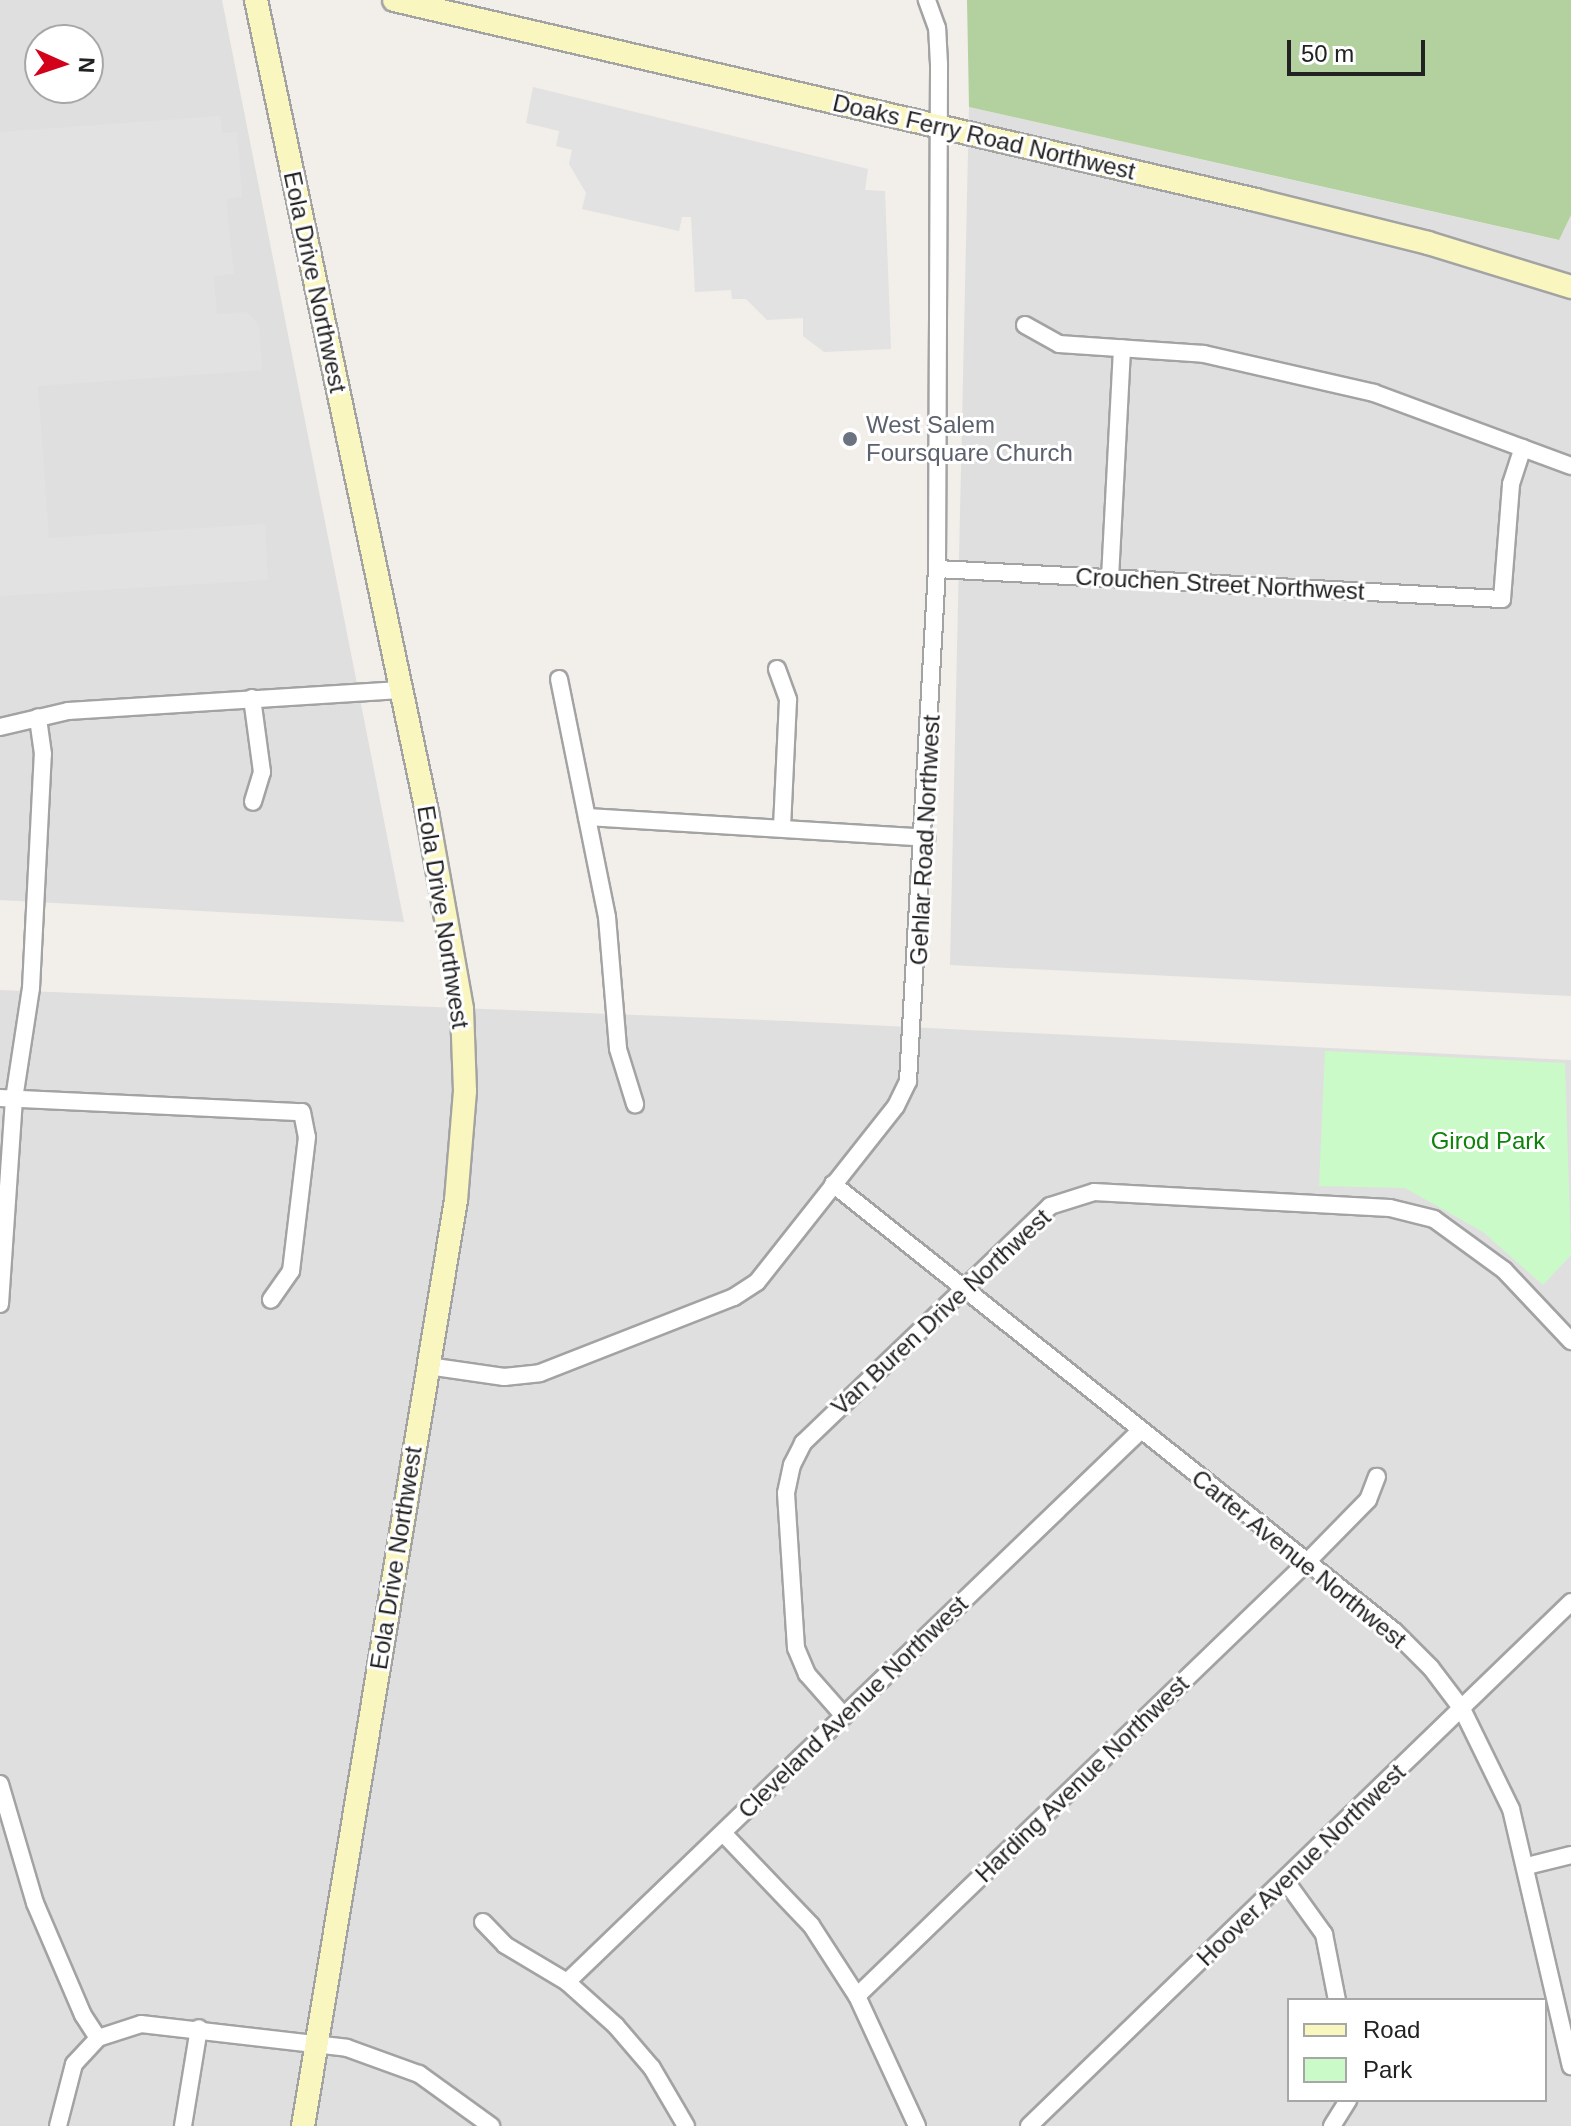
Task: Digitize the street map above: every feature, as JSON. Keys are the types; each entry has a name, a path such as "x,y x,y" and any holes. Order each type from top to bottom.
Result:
{"main road":[{"name":"Eola Drive Northwest","path":"256,0 452,948 464,1056 460,1169 303,2126"},
{"name":"Doaks Ferry Road Northwest","path":"394,0 1386,233 1571,287"}],"street":[{"name":"Gehlar Road Northwest","path":"428,1366 504,1377 540,1373 734,1297 757,1282 896,1106 908,1081 926,838 937,569 937,28 927,0"},
{"path":"1025,325 1059,344 1204,354 1347,386 1571,466"},
{"path":"1110,578 1122,348"},
{"name":"Crouchen Street Northwest","path":"937,569 1502,599 1511,484 1523,448"},
{"path":"777,669 788,700 782,828"},
{"path":"559,679 607,917 618,1049 635,1104"},
{"path":"0,727 38,717 252,698 400,690"},
{"path":"252,698 262,772 253,802"},
{"path":"0,1304 7,1098 31,988 43,754 38,717"},
{"path":"587,817 926,838"},
{"path":"7,1098 302,1112 307,1137 291,1271 271,1300"},
{"name":"Carter Avenue Northwest","path":"833,1184 1139,1432 1394,1631 1462,1709 1492,1764 1527,1866 1571,2066"},
{"name":"Van Buren Drive Northwest","path":"844,1716 807,1674 796,1648 786,1493 792,1465 803,1443 1050,1206 1094,1192 1390,1208 1434,1219 1469,1240 1571,1341"},
{"name":"Cleveland Avenue Northwest","path":"567,1982 1139,1432"},
{"name":"Harding Avenue Northwest","path":"857,1996 1307,1562 1368,1500 1377,1477"},
{"name":"Hoover Avenue Northwest","path":"1029,2126 1571,1602"},
{"path":"0,1784 35,1903 83,2015 98,2038"},
{"path":"723,1833 811,1925 857,1996 917,2126"},
{"path":"1527,1866 1571,1855"},
{"path":"1285,1880 1324,1934 1337,1998"},
{"path":"483,1922 505,1945 567,1982 616,2026 652,2068 686,2126"},
{"path":"58,2126 74,2064 98,2038 141,2024 199,2028 355,2050 419,2074 491,2126"},
{"path":"183,2126 199,2028"},
{"path":"1332,2126 1347,2102"},
{"path":"465,2126 477,2113"}],"shaded area":[{"path":"0,0 222,0 404,922 0,900"},
{"path":"533,87 868,169 865,190 885,191 891,349 824,352 803,336 803,318 767,320 746,299 732,299 731,290 695,292 691,217 682,217 679,231 582,209 586,193 569,164 572,150 556,146 559,131 526,123"},
{"path":"969,107 1558,240 1571,215 1571,996 950,965"},
{"path":"220,116 222,133 237,132 242,197 226,199 234,274 214,276 217,314 247,312 259,325 262,370 38,386 49,538 265,524 268,580 0,596 0,132"},
{"path":"0,990 789,1021 1571,1060 1571,2126 0,2126"}],"green space":[{"path":"967,0 1571,0 1571,215 1559,240 969,107"},
{"name":"Girod Park","path":"1325,1051 1565,1063 1571,1255 1543,1285 1483,1232 1405,1188 1319,1186"}],"place":[{"name":"West Salem Foursquare Church","path":"850,439"}]}
